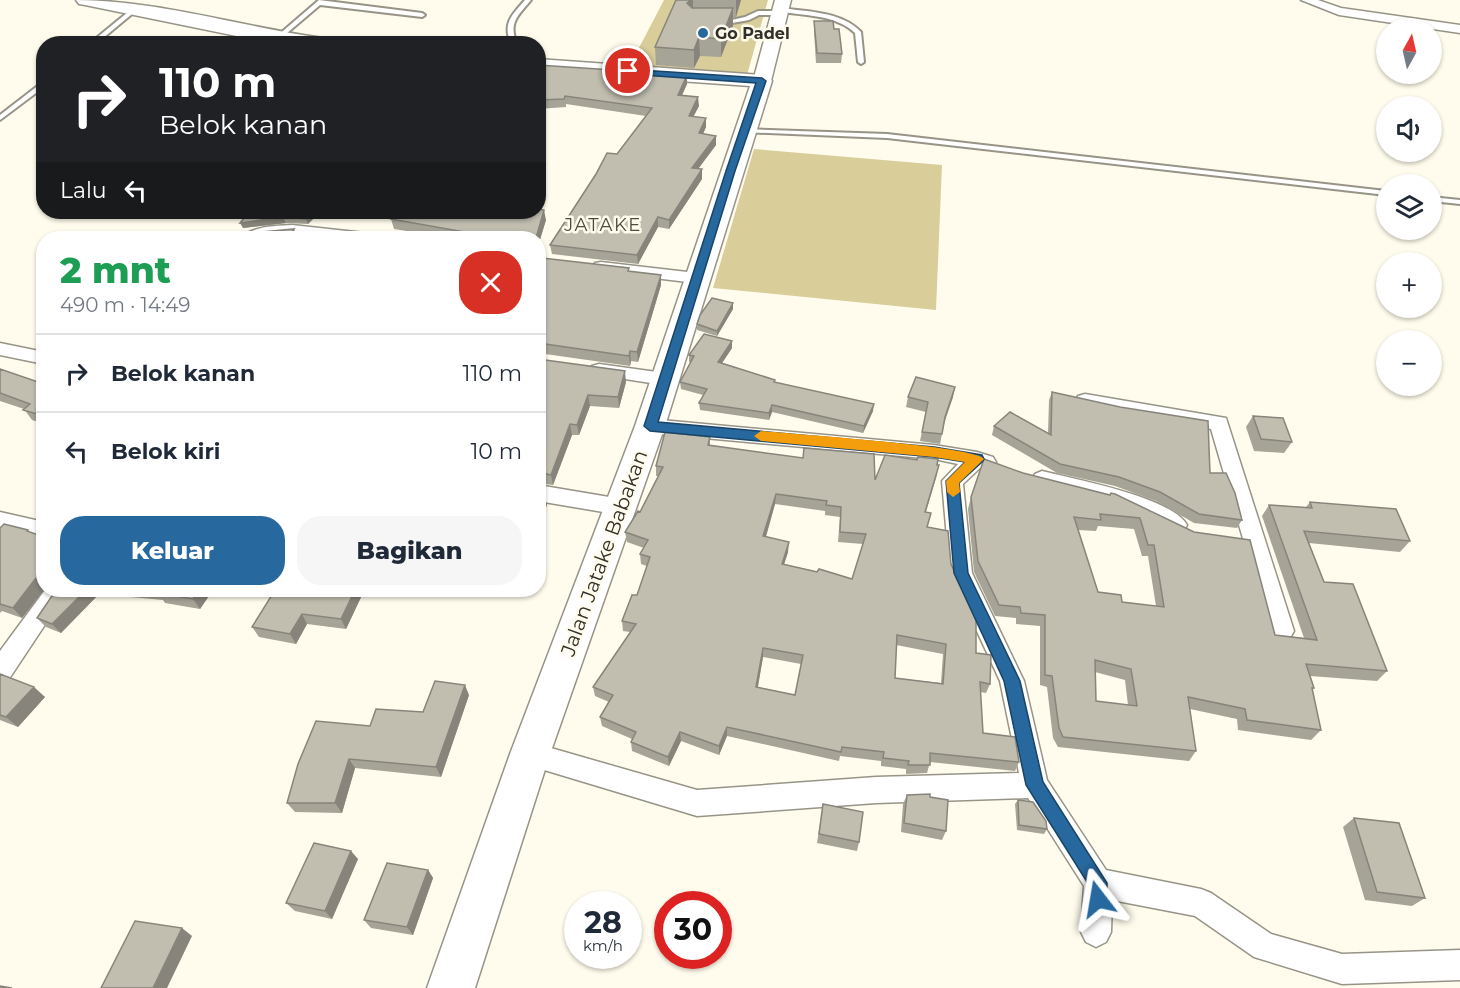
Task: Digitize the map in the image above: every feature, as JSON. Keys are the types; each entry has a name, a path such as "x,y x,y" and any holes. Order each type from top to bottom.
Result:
{"main road":[{"path":"85,0 268,36"},
{"path":"546,65 762,81 782,8"},
{"name":"Jalan Jatake Babakan","path":"451,988 530,754 650,426 696,278 762,81"}],"street":[{"path":"1307,0 1339,11 1460,29"},
{"path":"274,231 299,229 311,231"},
{"path":"584,265 696,278"},
{"path":"0,349 36,356"},
{"path":"582,367 664,379"},
{"path":"1075,399 1219,423 1282,631"},
{"path":"650,426 934,452 977,459 1014,472 1124,499 1189,533"},
{"path":"977,459 952,481 961,573 1012,681 1035,785 1098,883 1096,932"},
{"path":"546,494 621,507"},
{"path":"0,520 36,529"},
{"path":"1233,538 1255,541"},
{"path":"0,671 52,597"},
{"path":"530,754 697,803 876,790 1035,785"},
{"path":"1098,883 1201,903 1264,947 1342,969 1460,965"}],"lane":[{"path":"510,36 508,32 510,24 528,0"},
{"path":"280,36 320,2 422,15"},
{"path":"714,22 736,22 758,13 782,8 849,23 858,32 861,62"},
{"path":"102,36 135,9"},
{"path":"0,118 36,89"},
{"path":"744,131 887,136 1376,192"},
{"path":"1442,200 1460,202"}],"shaded area":[{"name":"Go Padel","path":"664,0 768,0 747,75 629,67"},
{"path":"754,149 942,165 936,310 713,288"}],"building":[{"path":"676,0 691,0 687,3 692,8 733,8 721,39 699,37 694,50 655,47"},
{"path":"814,21 833,21 834,29 839,29 842,54 817,53"},
{"path":"546,66 687,75 678,95 698,97 689,116 706,118 699,133 716,136 692,168 702,169 669,220 658,217 637,255 550,245 607,153 617,154 652,108 565,96 564,99 546,100"},
{"path":"243,219 269,219 240,223"},
{"path":"391,219 541,219 538,231 459,231"},
{"path":"546,258 629,268 628,271 661,275 637,352 630,351 629,356 546,344"},
{"path":"712,298 733,303 717,331 697,324 700,315"},
{"path":"704,334 732,341 718,362 775,380 774,382 874,404 864,426 772,405 769,413 699,403 707,389 680,382 694,356 689,355"},
{"path":"546,360 625,371 618,397 588,395 577,425 570,424 551,475 546,474"},
{"path":"0,369 36,381 36,414 23,410 30,404 0,393"},
{"path":"916,377 955,387 942,434 922,432 928,402 908,397"},
{"path":"1052,392 1120,407 1208,421 1210,473 1226,473 1235,493 1242,520 1199,514 1160,492 1119,477 1060,464 994,426 1010,412 1051,435"},
{"path":"1253,416 1283,418 1292,442 1261,439"},
{"path":"665,432 710,437 708,445 803,458 804,448 874,454 875,480 885,455 917,460 918,457 938,459 937,465 939,465 925,512 931,513 927,527 948,531 951,564 976,618 976,653 991,655 990,684 980,682 983,733 1015,737 1019,762 930,753 930,765 908,765 909,761 883,758 884,752 842,747 841,752 727,727 719,746 680,732 668,757 631,742 636,732 600,717 613,695 593,687 636,624 622,621 632,595 637,595 650,557 640,554 648,540 625,532 638,511 640,512 663,467 656,466","holes":["776,494 827,501 826,505 841,507 840,532 866,534 852,579 819,569 817,572 782,564 789,542 763,536","897,635 946,644 943,684 895,678","763,648 803,655 795,695 756,687"]},
{"path":"984,459 1023,473 1110,495 1115,494 1194,532 1250,540 1275,635 1317,640 1269,505 1312,508 1310,502 1396,509 1410,541 1304,531 1324,582 1353,584 1387,671 1306,664 1314,688 1312,688 1321,730 1247,720 1245,709 1188,697 1196,751 1063,737 1059,728 1052,676 1045,675 1045,615 1021,613 1020,607 999,605 978,561 971,497","holes":["1100,514 1140,518 1148,545 1154,545 1164,607 1122,602 1121,595 1098,592 1074,517 1101,520","1095,660 1131,669 1137,706 1096,701"]},
{"path":"4,524 36,534 36,578 13,608 0,604 0,528"},
{"path":"51,597 79,597 52,624 37,618"},
{"path":"271,597 352,597 341,619 302,614 290,634 252,627"},
{"path":"0,674 34,687 6,717 0,715"},
{"path":"435,681 465,685 436,767 349,759 335,803 287,803 298,764 316,721 370,726 376,709 423,712"},
{"path":"930,794 930,797 948,800 946,831 904,823 907,795"},
{"path":"1018,800 1033,802 1046,821 1047,829 1019,825"},
{"path":"823,804 863,812 859,842 819,834"},
{"path":"1354,818 1399,823 1425,898 1377,892"},
{"path":"314,843 351,851 325,911 286,903"},
{"path":"387,863 428,870 407,927 364,920"},
{"path":"135,921 182,928 153,988 101,988"}],"slow traffic":[{"path":"761,436 934,452 977,459 952,481 953,492"}],"place":[{"name":"Go Padel","path":"703,33"}],"district":[{"name":"JATAKE","path":"603,225"}],"route":[{"path":"628,71 762,81 650,426 934,452 977,459 952,481 961,573 1012,681 1035,785 1098,883 1098,899"}]}
